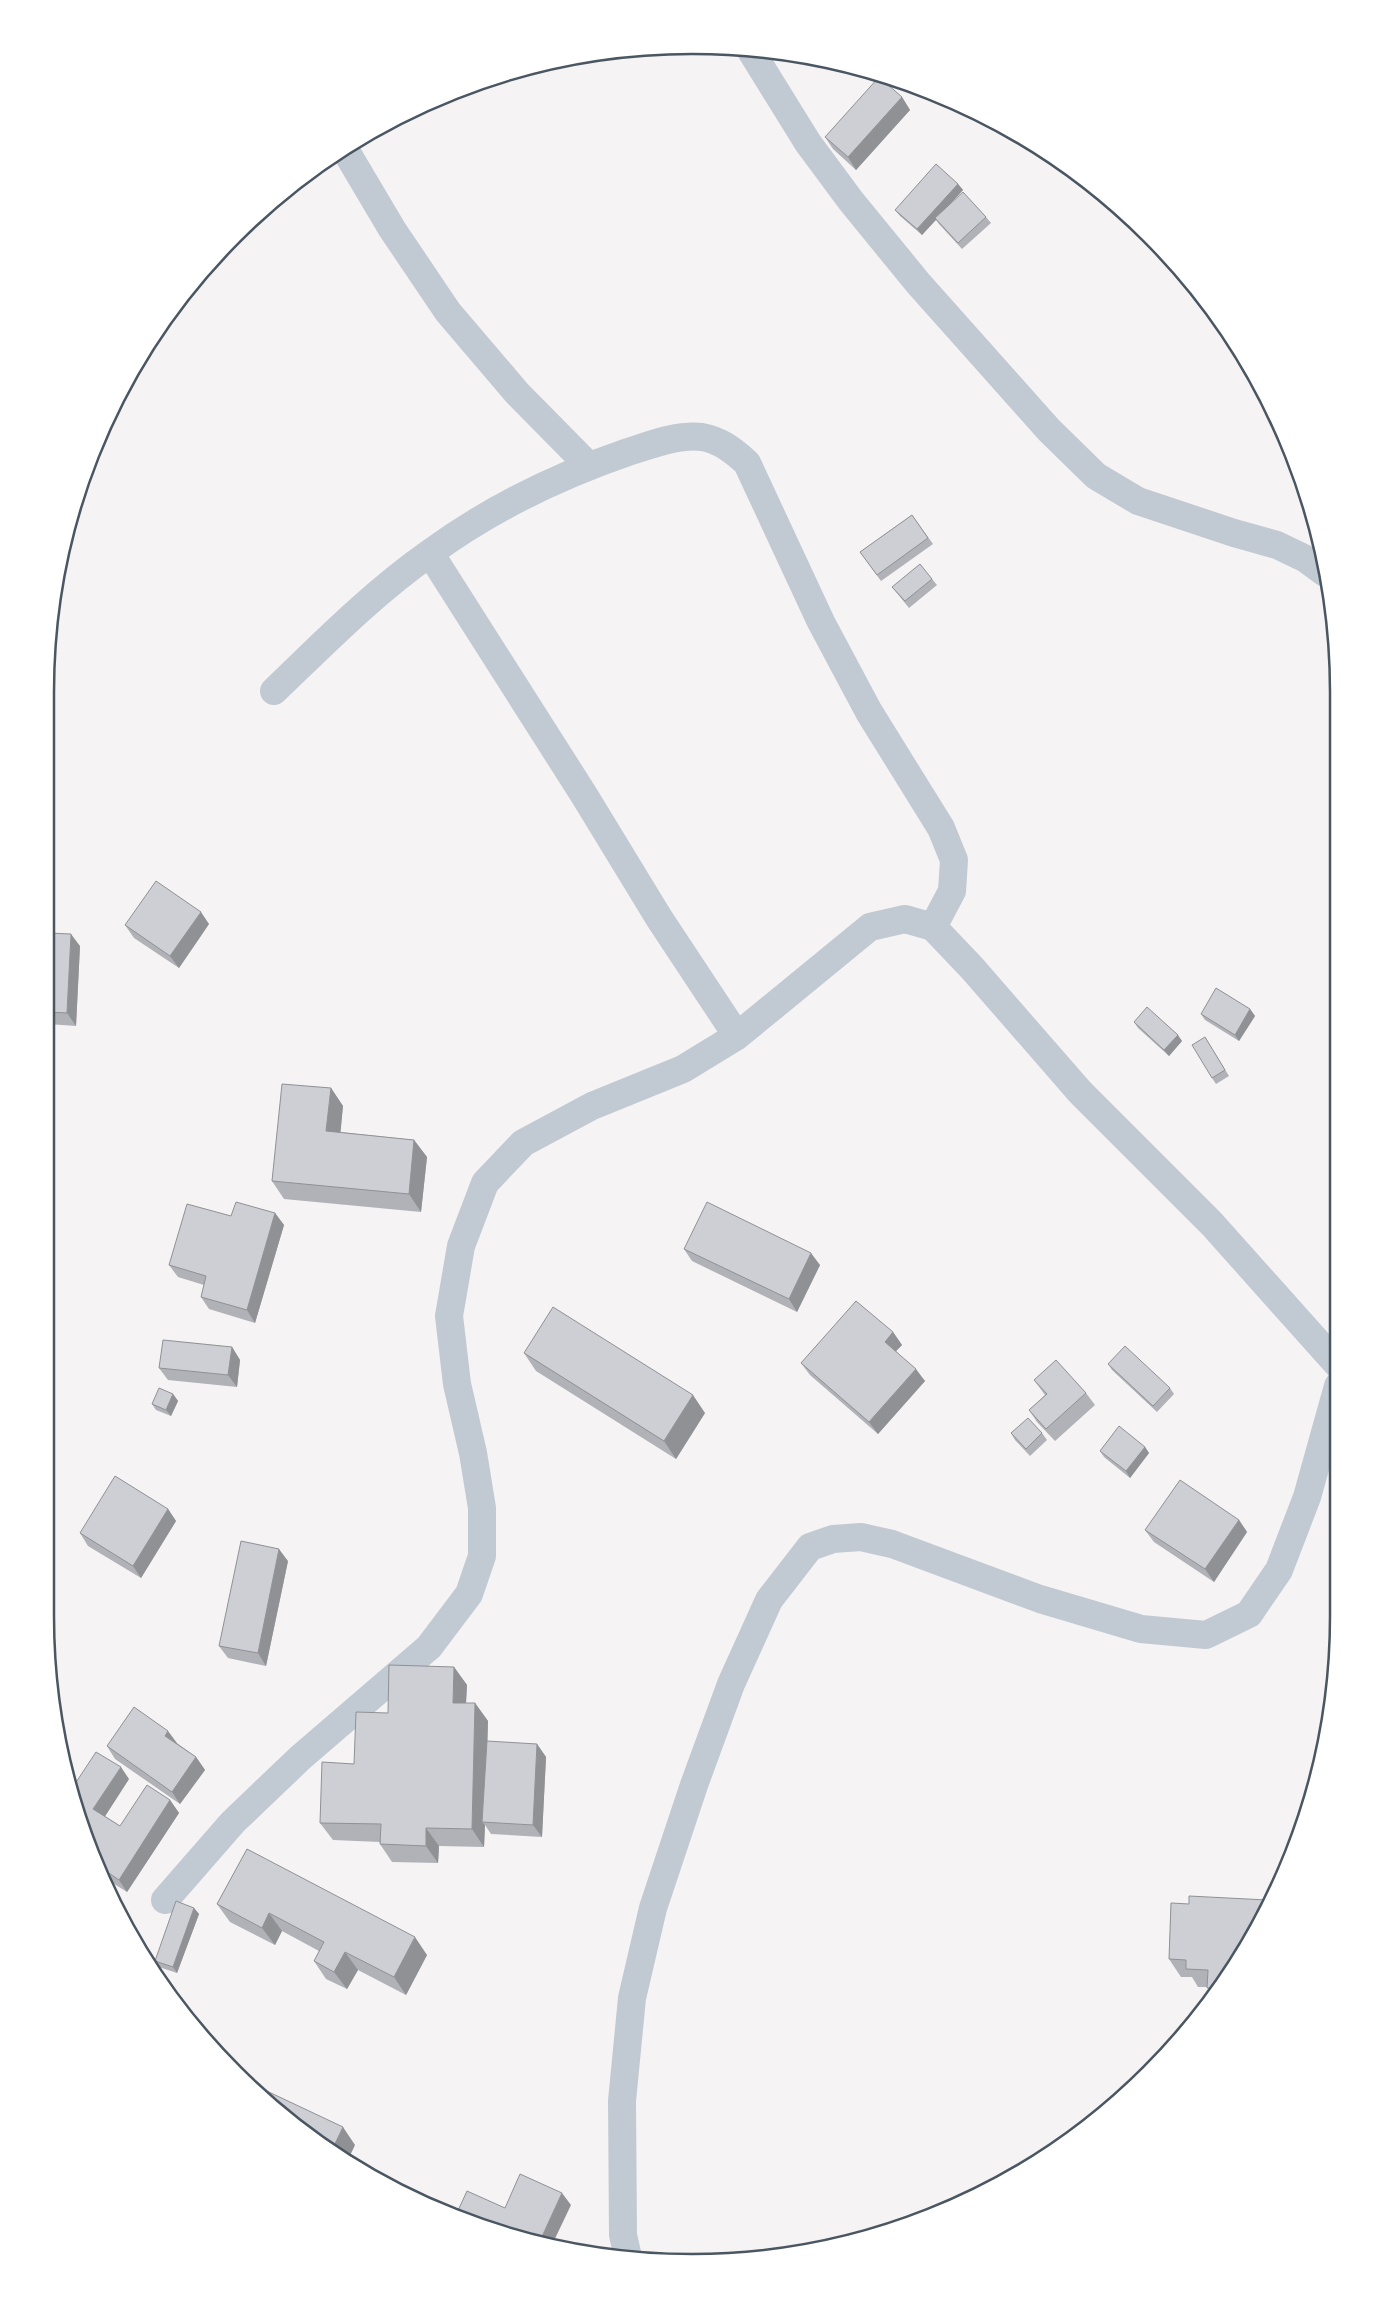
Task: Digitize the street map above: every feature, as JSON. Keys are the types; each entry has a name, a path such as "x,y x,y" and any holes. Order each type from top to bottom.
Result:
{"street":[{"path":"755,57 808,143 850,202 918,283 1049,430 1096,476 1138,501 1276,545 1306,559 1318,568"},
{"path":"348,154 392,230 448,312 517,393 589,466"},
{"path":"274,691 352,616 430,552 518,498 589,466 662,440 702,437 730,447 747,463 825,630 869,712 941,828 954,860 952,891 934,927"},
{"path":"430,552 584,795 659,918 737,1036"},
{"path":"165,1900 233,1822 300,1758 428,1647 469,1594 482,1556 482,1508 473,1453 457,1384 449,1316 461,1246 485,1183 523,1143 592,1106 684,1069 737,1036 870,927 905,918 934,927 1080,1092 1212,1224 1330,1356"},
{"path":"627,2251 623,2235 622,2101 632,1998 652,1908 731,1684 769,1600 810,1547 833,1539 861,1537 884,1542 1040,1599 1141,1629 1206,1635 1249,1614 1279,1570 1307,1497 1330,1415"}],"building":[{"path":"875,81 888,85 902,97 848,157 825,137"},
{"path":"936,164 958,184 917,229 895,210"},
{"path":"963,192 986,217 958,243 935,218"},
{"path":"912,515 928,538 877,575 860,552"},
{"path":"920,564 932,579 905,601 892,587"},
{"path":"156,881 201,912 170,956 125,925"},
{"path":"54,933 71,934 67,1013 54,1012"},
{"path":"1216,988 1250,1009 1235,1035 1201,1014"},
{"path":"1147,1007 1178,1035 1164,1050 1134,1022"},
{"path":"1205,1037 1225,1070 1212,1078 1192,1045"},
{"path":"282,1084 331,1088 326,1131 414,1140 409,1194 272,1181"},
{"path":"236,1202 275,1213 247,1310 201,1297 206,1276 169,1265 187,1204 231,1216"},
{"path":"707,1202 811,1253 789,1299 684,1249"},
{"path":"856,1301 893,1332 885,1342 916,1369 869,1422 801,1363"},
{"path":"553,1307 693,1395 664,1441 524,1353"},
{"path":"163,1340 232,1347 228,1375 159,1368"},
{"path":"1125,1346 1170,1388 1153,1406 1108,1364"},
{"path":"1056,1360 1086,1393 1046,1429 1029,1410 1047,1394 1034,1380"},
{"path":"159,1388 173,1394 166,1410 152,1404"},
{"path":"1028,1418 1042,1433 1026,1449 1011,1433"},
{"path":"1119,1426 1145,1447 1126,1471 1100,1451"},
{"path":"115,1476 168,1509 133,1566 80,1533"},
{"path":"1180,1480 1239,1520 1205,1569 1145,1530"},
{"path":"241,1541 279,1549 258,1653 219,1646"},
{"path":"389,1665 454,1667 453,1703 475,1703 472,1829 426,1828 426,1846 380,1844 381,1824 320,1823 322,1762 354,1764 356,1712 388,1713"},
{"path":"134,1707 168,1731 165,1736 196,1757 172,1792 107,1746"},
{"path":"487,1741 537,1744 533,1825 482,1822"},
{"path":"96,1752 121,1767 93,1809 120,1826 147,1785 170,1800 119,1880 108,1872 102,1860 76,1783"},
{"path":"247,1849 415,1937 394,1977 345,1952 334,1972 314,1961 324,1942 269,1913 262,1928 217,1904"},
{"path":"1189,1896 1263,1900 1245,1935 1210,1988 1207,1988 1208,1970 1186,1969 1186,1960 1169,1959 1171,1903 1189,1904"},
{"path":"176,1901 194,1908 173,1967 155,1961"},
{"path":"265,2090 343,2127 334,2145"},
{"path":"520,2174 562,2193 542,2236 458,2210 467,2191 505,2208"}]}
